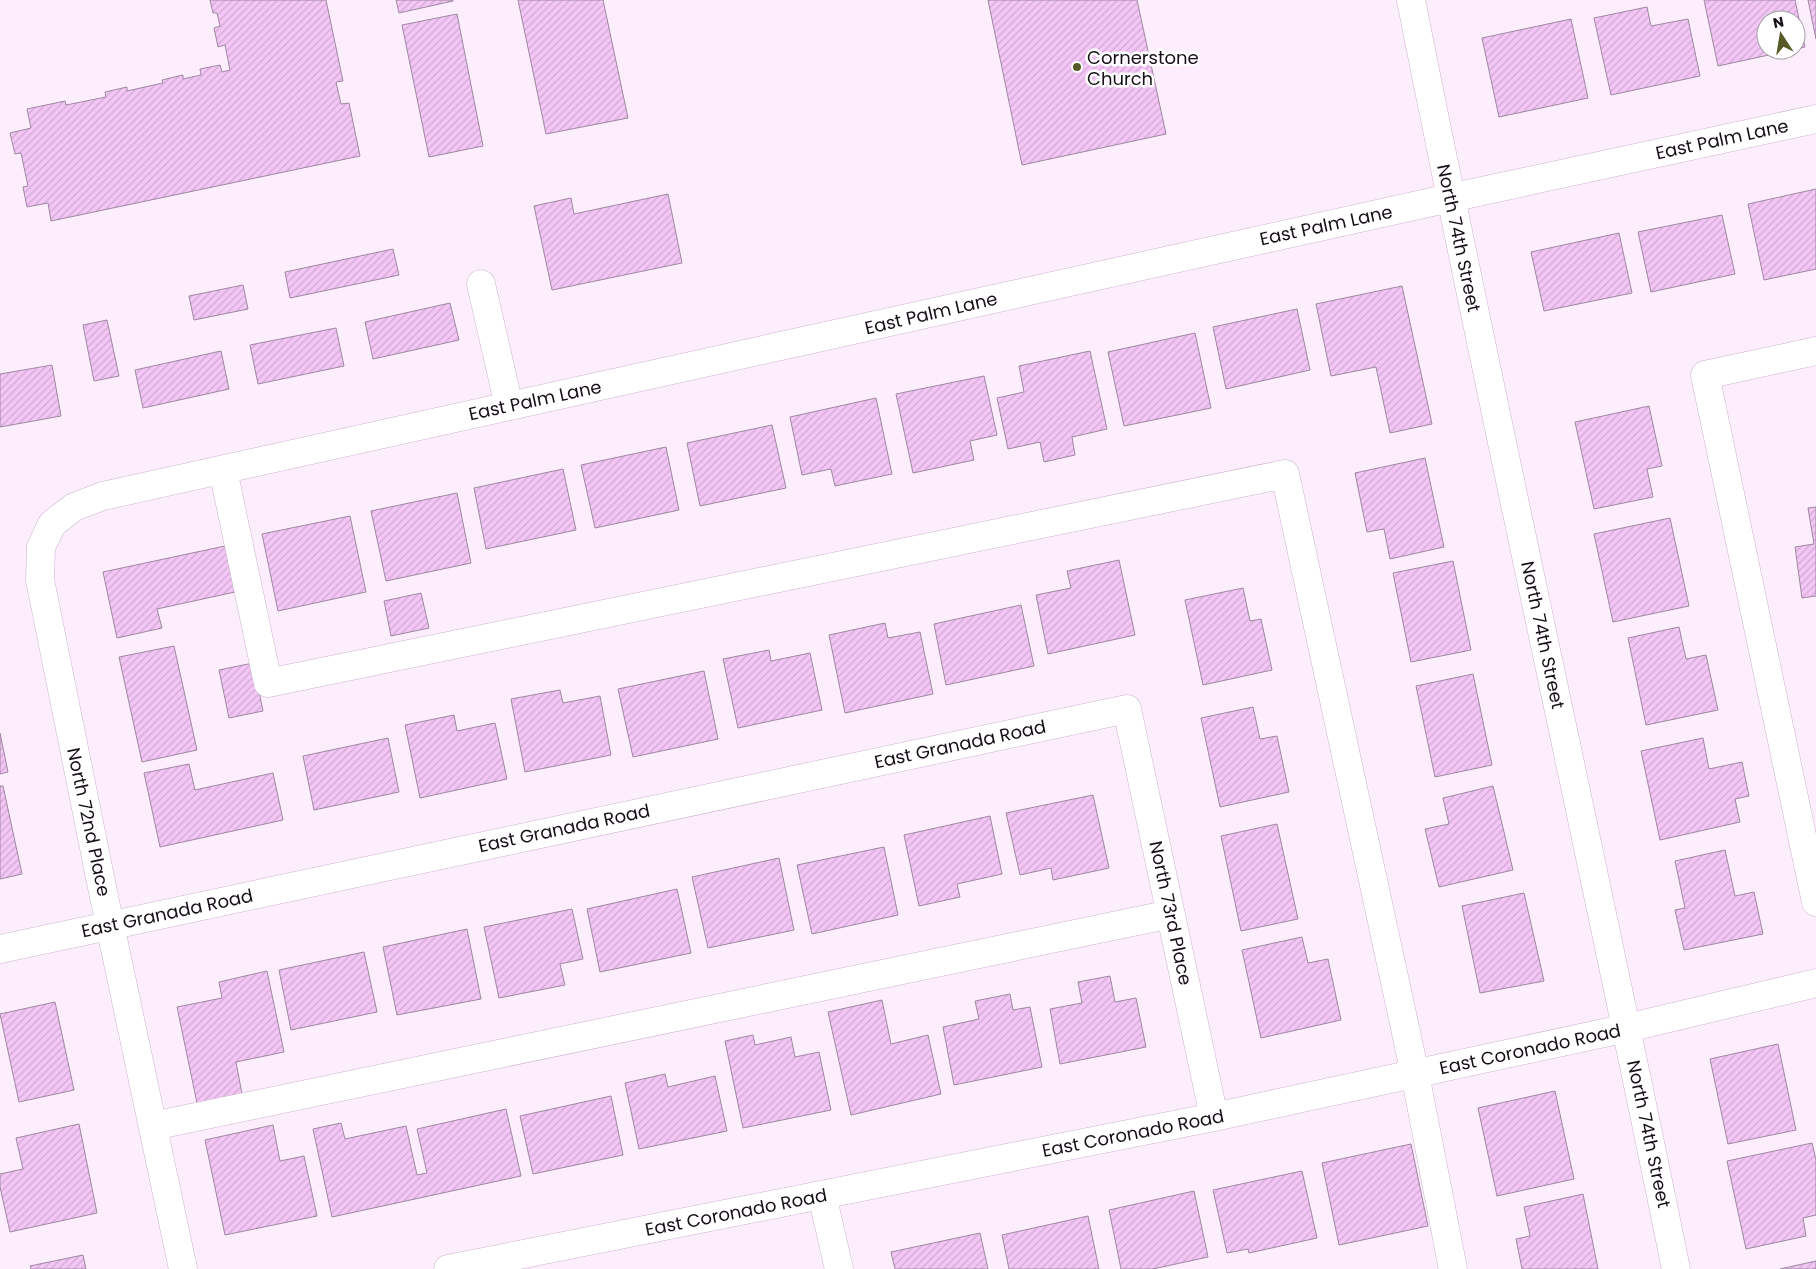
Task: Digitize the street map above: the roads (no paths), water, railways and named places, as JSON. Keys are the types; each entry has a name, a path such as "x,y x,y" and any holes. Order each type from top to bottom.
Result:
{"street":[{"name":"North 74th Street","path":"1411,0 1450,198 1627,1028 1676,1269"},
{"name":"East Palm Lane","path":"52,524 74,507 103,496 1450,198 1816,119"},
{"path":"481,284 509,406"},
{"path":"1816,351 1705,375 1816,902"},
{"path":"223,470 268,683 1285,474 1415,1074 1452,1269"},
{"name":"North 72nd Place","path":"52,524 41,547 40,580 110,925 183,1269"},
{"name":"East Granada Road","path":"0,949 1127,709"},
{"name":"North 73rd Place","path":"1127,709 1214,1117"},
{"path":"153,1126 1171,914"},
{"name":"East Coronado Road","path":"448,1269 1214,1117 1627,1028 1816,983"},
{"path":"822,1195 839,1269"}],"place":[{"name":"Cornerstone Church","path":"1077,67"}]}
